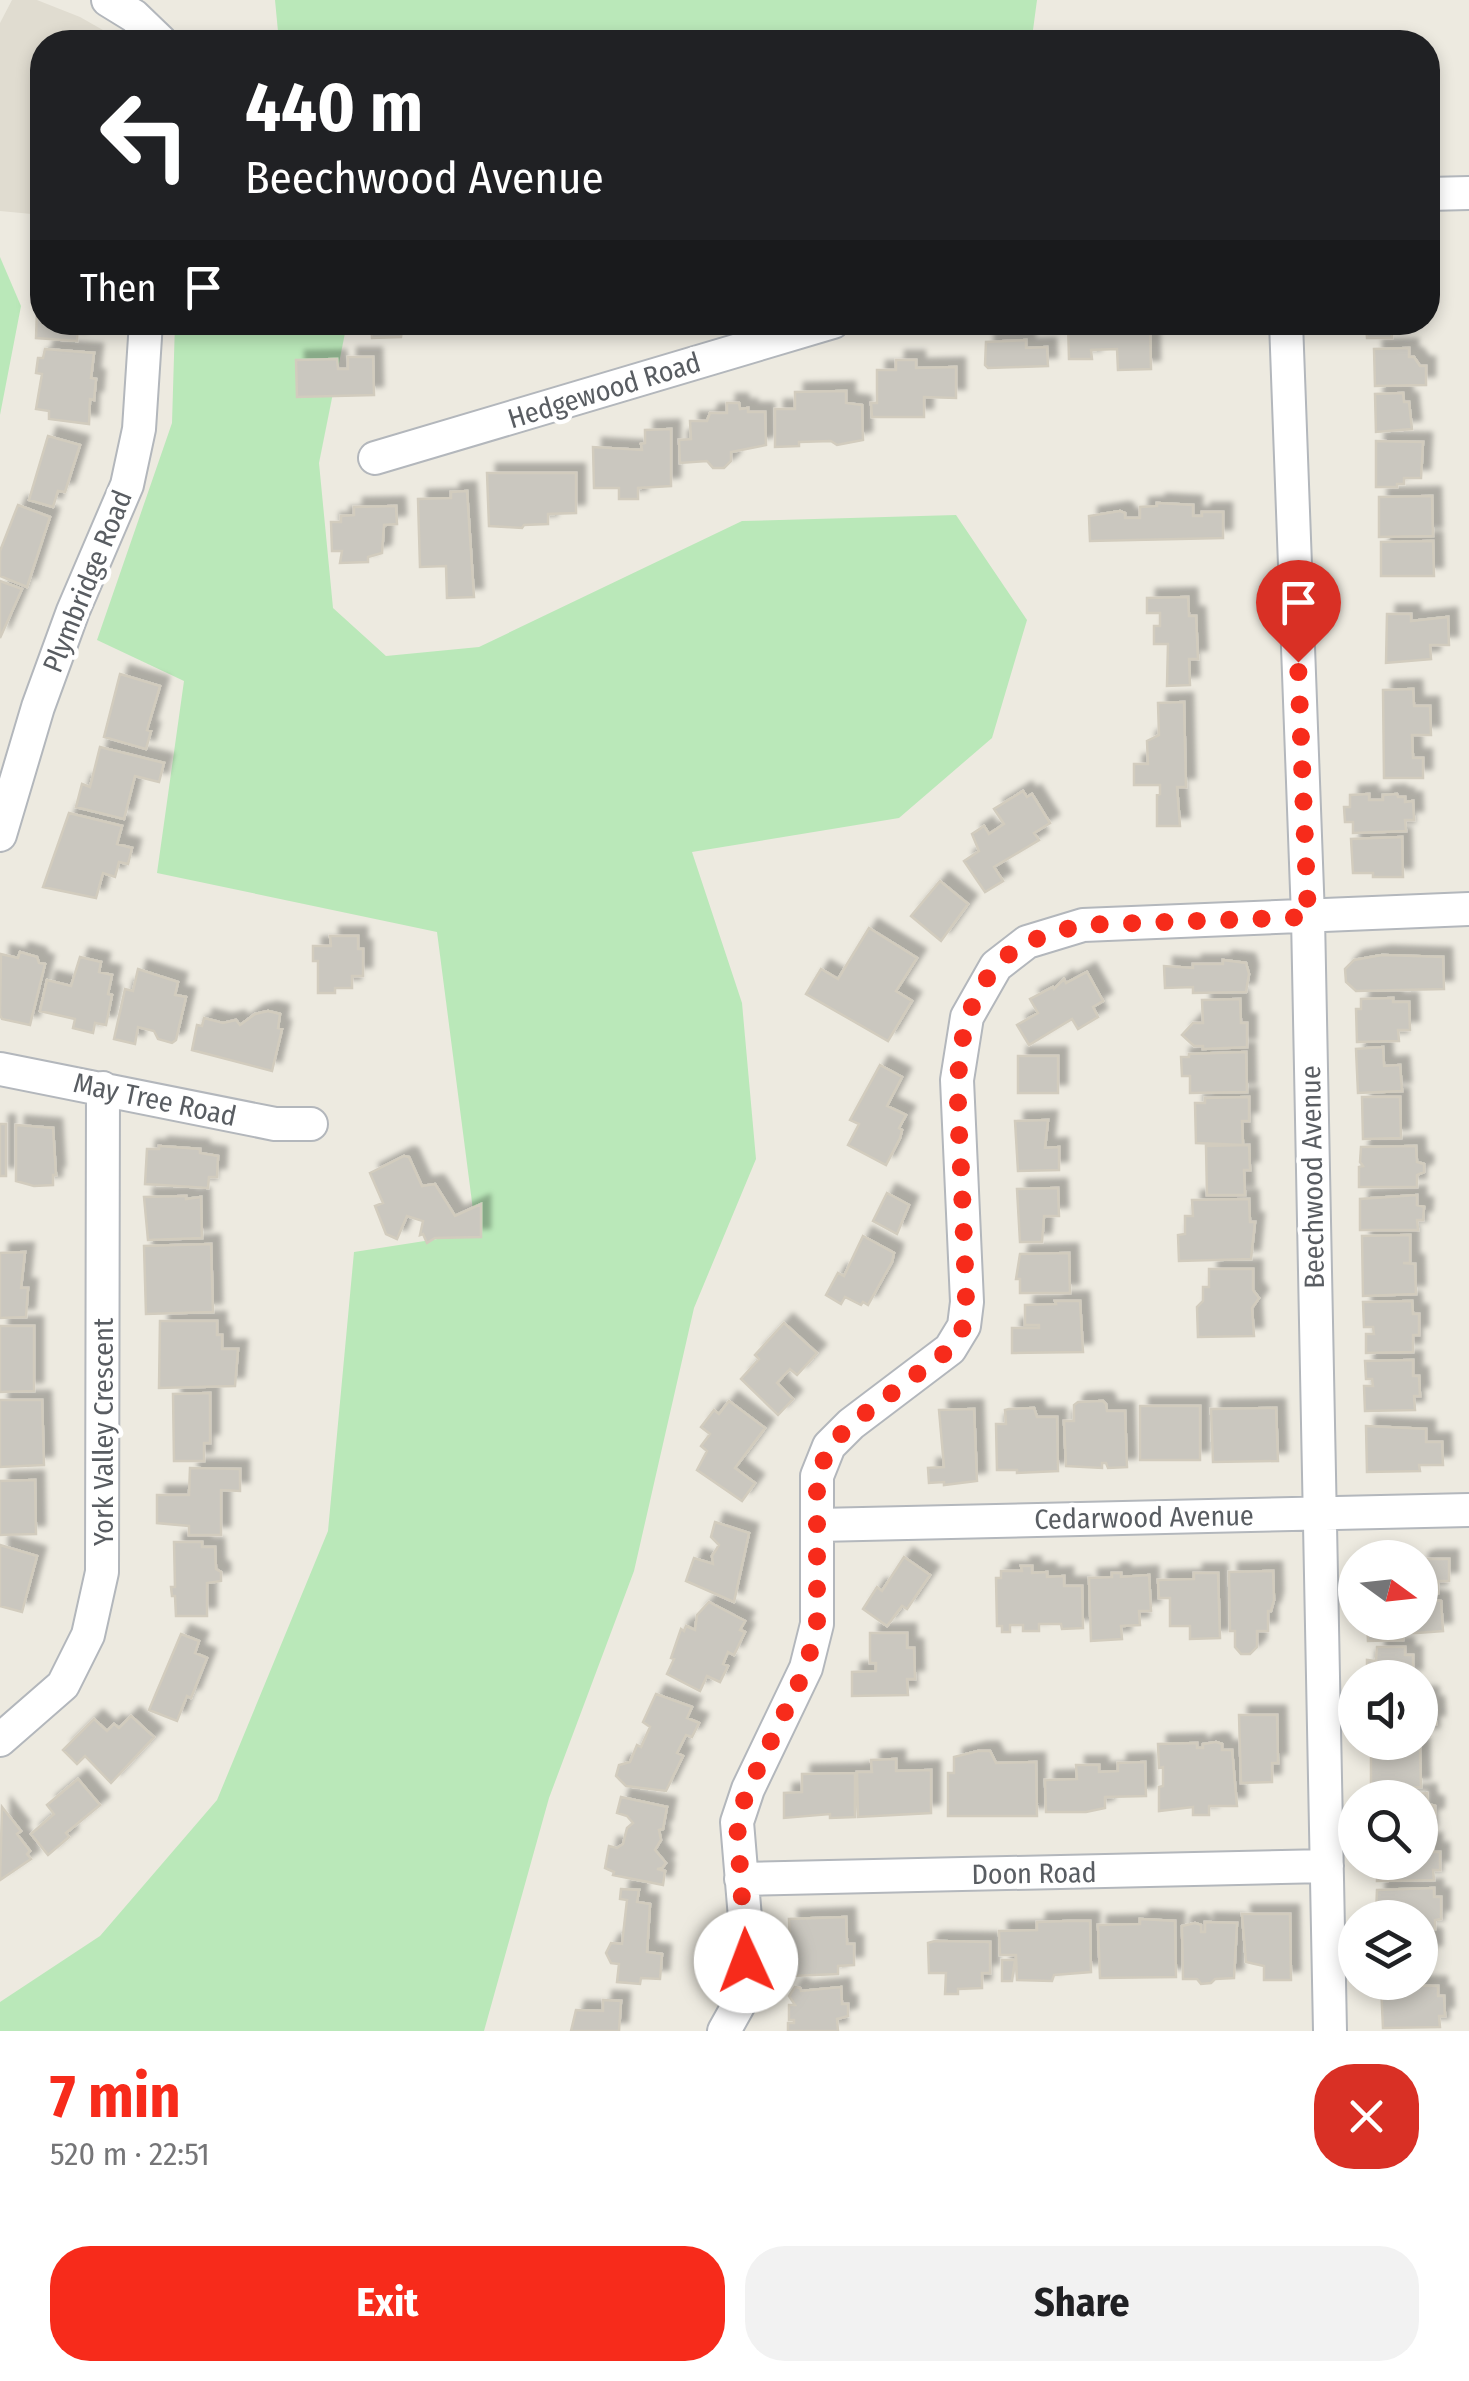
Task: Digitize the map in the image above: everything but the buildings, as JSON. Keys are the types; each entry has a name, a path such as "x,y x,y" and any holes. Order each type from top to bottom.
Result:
{"street":[{"path":"108,0 149,30"},
{"path":"1440,194 1469,193"},
{"name":"Plymbridge Road","path":"0,835 38,707 73,611 127,484 139,429 145,335"},
{"name":"Hedgewood Road","path":"375,458 789,335"},
{"name":"Beechwood Avenue","path":"1286,335 1308,917 1330,2031"},
{"path":"724,2031 744,1986 737,1822 748,1789 806,1668 817,1624 817,1476 830,1446 851,1424 950,1349 964,1326 958,1080 967,1018 996,966 1027,942 1082,925 1469,909"},
{"name":"May Tree Road","path":"0,1069 274,1124 311,1124"},
{"name":"York Valley Crescent","path":"0,1740 63,1685 88,1635 102,1572 103,1088"},
{"name":"Cedarwood Avenue","path":"818,1525 1469,1510"},
{"name":"Doon Road","path":"741,1880 1326,1866"}],"shaded area":[{"path":"12,0 37,0 103,30 30,30 30,214 0,211 0,23"}],"green space":[{"path":"275,0 1037,0 1033,30 278,30"},
{"path":"0,257 21,306 0,415"},
{"path":"175,335 345,335 319,463 333,608 386,656 479,647 742,521 956,515 1027,620 992,738 899,818 692,852 742,1003 756,1159 694,1308 634,1571 549,1798 484,2031 0,2031 0,2002 100,1936 217,1800 328,1531 354,1252 476,1233 437,932 157,873 184,681 97,640 172,423"}],"route":[{"path":"746,1961 737,1822 748,1789 806,1668 817,1624 817,1476 830,1446 851,1424 950,1349 964,1326 958,1080 967,1018 996,966 1027,942 1053,932 1082,925 1308,917 1298,662"}]}
